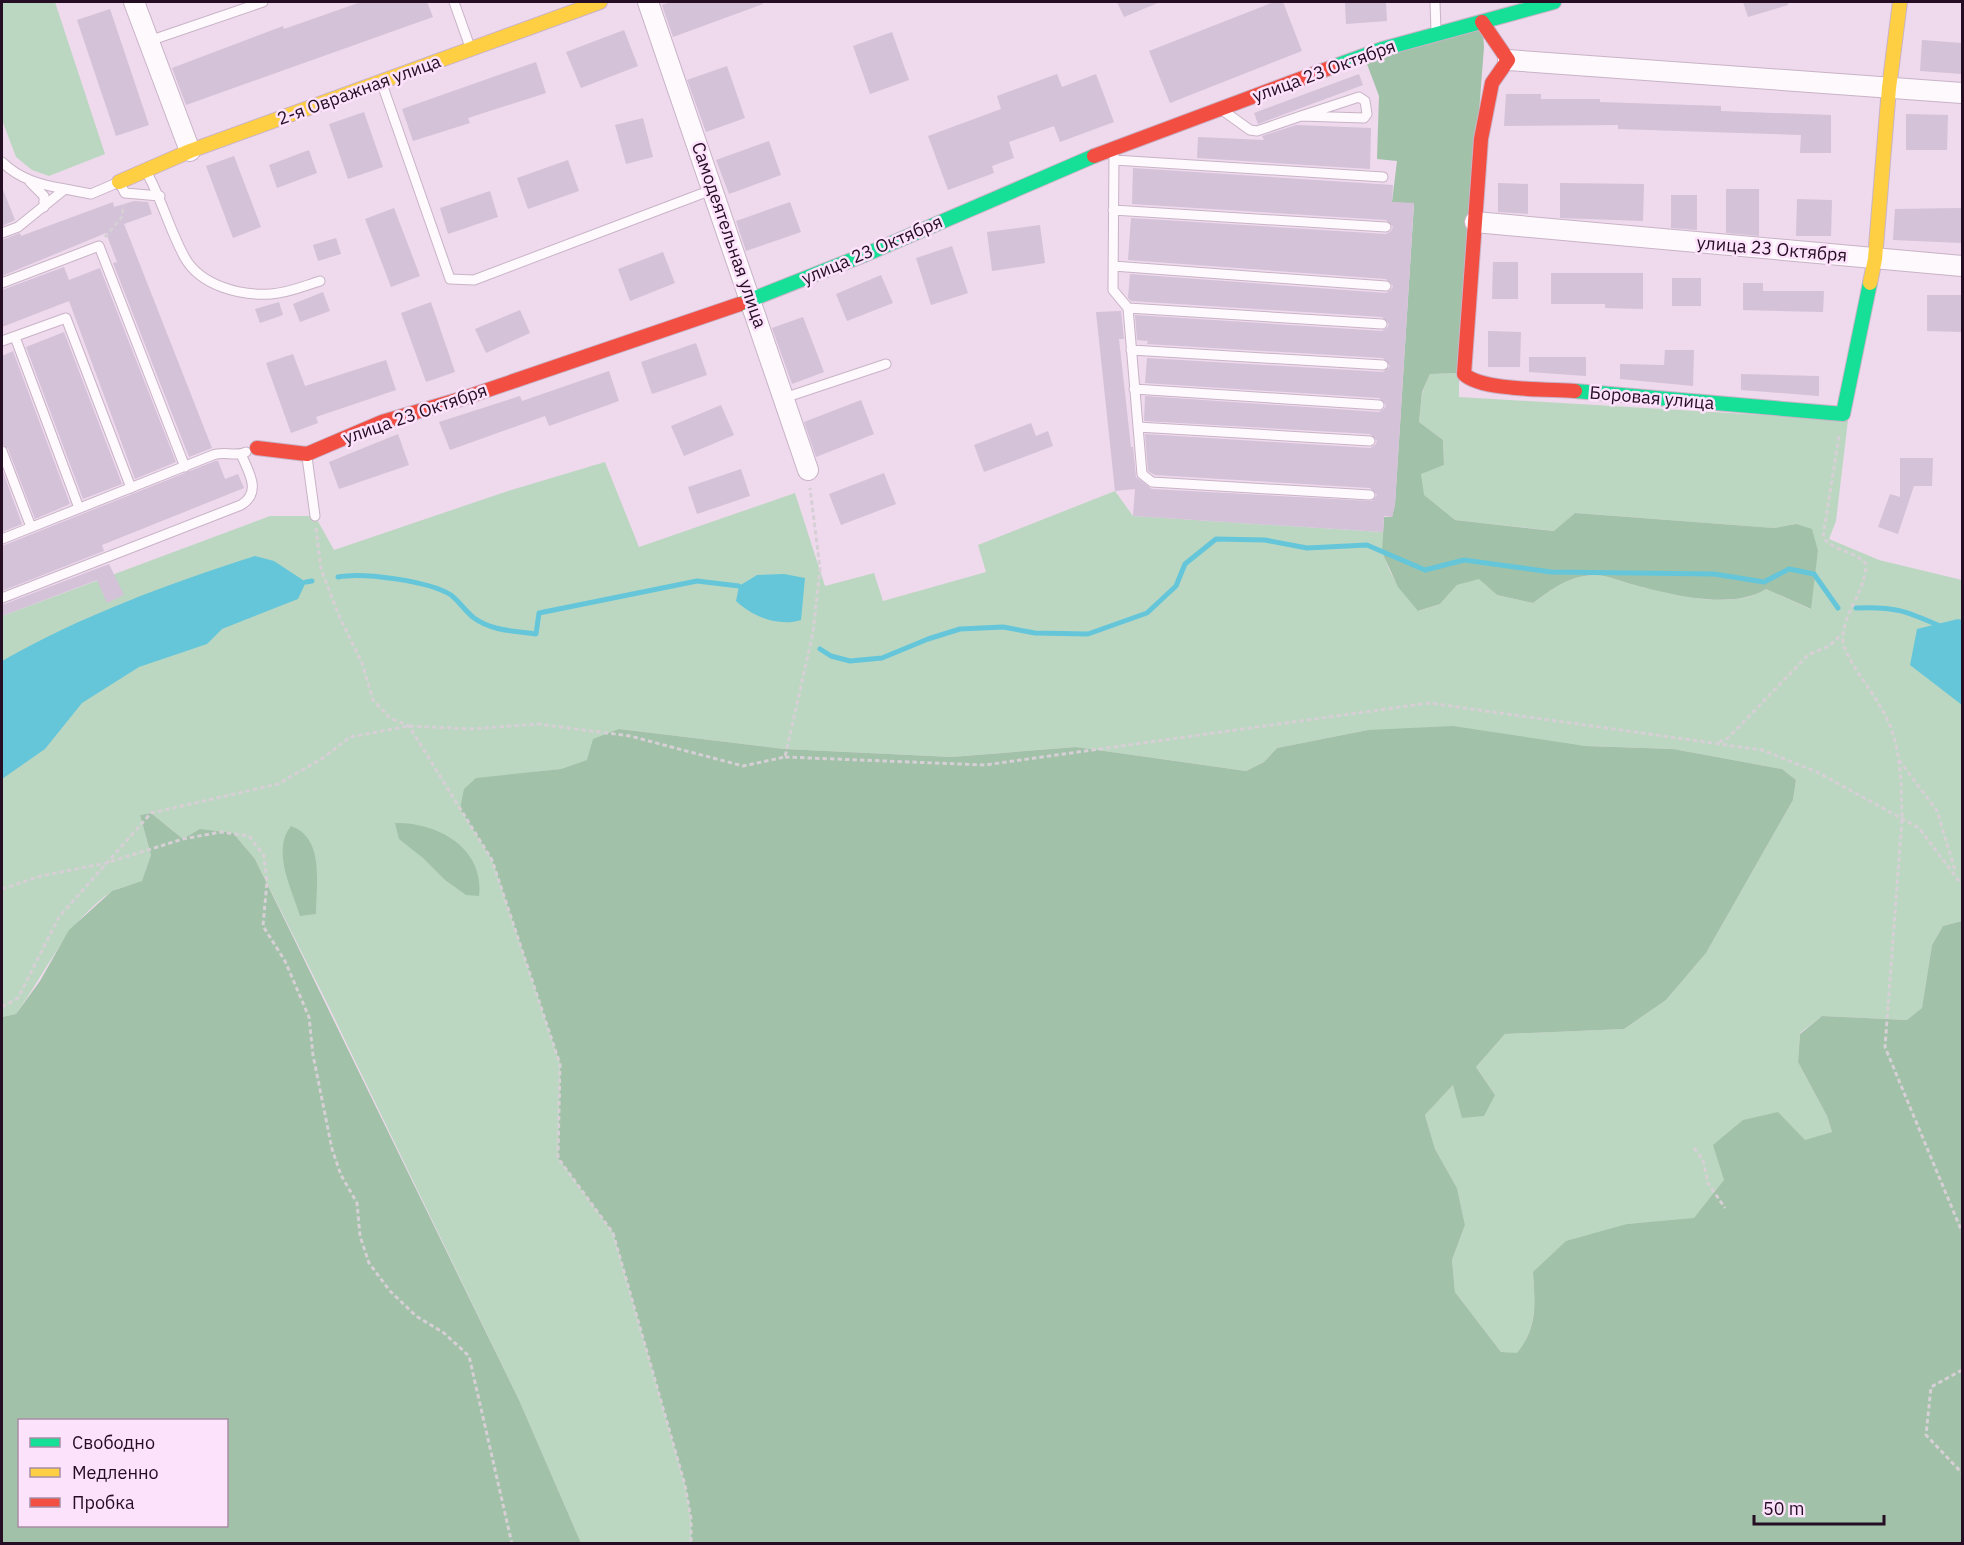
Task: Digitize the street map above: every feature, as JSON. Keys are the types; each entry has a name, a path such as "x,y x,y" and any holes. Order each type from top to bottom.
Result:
{"street":[{"path":"134,2 190,151"},
{"name":"2-я Овражная улица","path":"122,187 146,171 190,151 600,2"},
{"name":"Самодеятельная улица","path":"648,2 752,300 808,470"},
{"name":"улица 23 Октября","path":"257,448 307,454 382,422 464,398 752,300 1220,109 1382,49 1554,2"},
{"path":"1843,414 1875,259 1889,88 1900,2"},
{"path":"1482,22 1508,60"},
{"path":"1508,60 1962,93"},
{"path":"1475,222 1481,139 1492,83 1508,60"},
{"name":"улица 23 Октября","path":"1475,222 1962,266"},
{"name":"Боровая улица","path":"1475,222 1464,374 1470,380 1489,384 1843,414"}],"lane":[{"path":"148,41 262,2"},
{"path":"454,2 471,49"},
{"path":"1436,2 1436,33"},
{"path":"381,82 450,279 474,280 714,189"},
{"path":"1220,109 1250,130 1257,131 1301,116 1359,97 1365,101 1367,111 1366,117 1362,119 1301,116"},
{"path":"1370,495 1152,482 1143,474 1128,308 1113,290 1114,154 1383,177"},
{"path":"2,162 6,173 45,186 91,194 122,187 160,196"},
{"path":"146,171 160,196 186,260 203,277 222,288 271,294 320,281"},
{"path":"28,179 44,196 44,207"},
{"path":"2,233 18,227 65,189"},
{"path":"1113,210 1386,227"},
{"path":"2,283 99,246 185,467"},
{"path":"1113,266 1386,286"},
{"path":"1128,308 1382,324"},
{"path":"2,342 66,318 131,488"},
{"path":"15,337 79,508"},
{"path":"1131,350 1383,365"},
{"path":"784,398 886,364"},
{"path":"1134,389 1379,405"},
{"path":"1138,427 1370,441"},
{"path":"2,539 224,452 241,454 257,448"},
{"path":"2,451 31,527"},
{"path":"2,598 241,505 249,500 254,491 253,481 241,454"},
{"path":"307,454 315,516"}],"path":[{"path":"99,246 122,217 122,187"},
{"path":"1716,743 1728,738 1808,655 1829,646 1842,634 1866,578 1866,564 1862,559 1830,546 1822,537 1843,414"},
{"path":"785,757 793,713 813,633 820,568 808,470"},
{"path":"315,516 321,569 340,618 362,663 373,700 390,718 409,726 492,860 560,1064 558,1158 613,1233 685,1485 691,1519 691,1544"},
{"path":"1842,634 1847,654 1886,716 1898,749 1902,819 1885,1047 1962,1232"},
{"path":"2,1008 18,998 60,917 151,813 278,784 323,758 350,737 409,726 471,729 538,724 630,736 743,766 785,757 986,765 1429,703 1762,750 1817,772 1919,828 1956,874 1962,885"},
{"path":"1899,760 1937,811 1956,874"},
{"path":"2,889 41,876 106,863 160,845 221,832 249,836 264,856 267,881 263,926 285,961 309,1017 313,1055 332,1149 341,1175 357,1203 360,1236 369,1263 390,1291 416,1316 444,1333 469,1356 512,1544"},
{"path":"1694,1148 1703,1160 1708,1183 1725,1208"},
{"path":"1962,1370 1931,1387 1926,1435 1962,1473"}],"green space":[{"path":"2,2 55,2 105,154 49,176 32,170 16,157 2,120"},
{"path":"1482,22 1484,47 1459,373 1430,374 1422,392 1419,422 1443,440 1444,465 1421,474 1424,495 1455,520 1554,531 1575,513 1774,528 1796,524 1812,529 1818,551 1811,609 1766,589 1752,596 1736,599 1700,599 1595,575 1569,580 1533,603 1497,595 1479,579 1457,585 1440,604 1418,611 1398,587 1382,552 1384,517 1392,517 1395,504 1414,204 1392,202 1397,161 1377,159 1379,96 1364,56"},
{"path":"1459,373 1459,397 1848,420 1836,521 1829,539 1879,560 1962,580 1962,921 1943,926 1932,945 1922,1009 1907,1020 1822,1016 1800,1033 1798,1062 1827,1116 1832,1132 1805,1141 1725,1180 1694,1219 1627,1224 1533,1272 1534,1315 1529,1334 1517,1354 1501,1352 1455,1292 1452,1260 1465,1225 1457,1188 1435,1149 1425,1115 1453,1085 1495,1095 1476,1067 1505,1034 1624,1029 1666,1000 1706,953 1793,800 1796,780 1782,769 1673,749 1585,746 1368,730 1277,748 1264,762 1246,771 1076,747 952,757 784,749 619,729 588,760 561,769 476,779 460,809 492,860 560,1064 558,1158 613,1233 685,1485 691,1519 691,1543 581,1543 519,1400 329,1007 255,859 233,833 183,839 151,813 140,815 151,855 142,882 115,890 96,904 58,948 16,1014 2,1017 2,616 270,516 315,516 334,550 505,492 605,462 639,547 795,493 825,586 874,573 883,601 986,572 978,545 1115,491 1133,516 1383,532 1385,555 1392,575 1419,611 1440,604 1457,585 1479,578 1497,595 1533,603 1569,580 1595,575 1681,596 1718,600 1752,596 1766,589 1810,609 1818,551 1796,524 1774,528 1575,513 1555,531 1455,520 1423,495 1420,473 1444,465 1443,440 1419,422 1422,393 1430,374"},
{"path":"1453,726 1585,746 1673,749 1782,769 1796,780 1793,800 1706,953 1666,1000 1624,1029 1505,1034 1476,1067 1495,1095 1484,1116 1462,1118 1453,1085 1425,1115 1435,1149 1457,1188 1465,1225 1452,1260 1455,1292 1501,1352 1517,1353 1524,1343 1534,1315 1533,1272 1566,1241 1627,1224 1694,1218 1724,1180 1713,1145 1743,1120 1778,1112 1805,1140 1832,1132 1827,1116 1798,1062 1800,1034 1822,1016 1907,1020 1922,1008 1932,945 1943,926 1962,921 1962,1543 691,1543 691,1519 685,1485 613,1233 558,1158 560,1064 492,860 460,809 464,789 476,778 561,769 587,760 593,739 619,729 784,749 952,757 1076,747 1246,771 1264,762 1277,748 1368,730"},
{"path":"151,813 183,839 200,829 233,833 255,859 519,1400 581,1543 2,1543 2,1017 16,1014 40,981 69,930 112,891 142,881 151,855 140,815"},
{"path":"395,823 427,827 455,841 474,864 479,879 479,896 466,895 445,880 399,839"},
{"path":"291,826 302,832 314,851 317,876 316,914 300,916 288,882 283,847 285,836"}],"water":[{"path":"255,556 274,561 306,582 298,599 222,629 207,644 139,667 82,703 45,749 2,779 2,661 62,630 125,602"},
{"path":"784,574 805,578 801,620 784,622 766,619 750,612 736,601 739,586 757,575"},
{"path":"1962,620 1962,705 1910,665 1917,629"}],"building":[{"path":"361,2 427,2 433,17 186,105 172,68 283,26 284,29"},
{"path":"671,2 762,2 763,4 673,37 662,5"},
{"path":"1117,2 1160,2 1124,17"},
{"path":"1274,2 1283,2 1302,51 1170,103 1149,51"},
{"path":"1345,2 1386,2 1387,21 1346,24"},
{"path":"1743,2 1788,2 1788,5 1748,17"},
{"path":"110,9 149,125 116,136 77,20"},
{"path":"624,30 638,66 581,88 566,52"},
{"path":"892,32 909,80 870,94 853,46"},
{"path":"1922,40 1962,43 1962,74 1920,71"},
{"path":"536,62 546,93 468,118 470,123 413,141 402,109"},
{"path":"727,66 745,118 706,132 687,80"},
{"path":"1057,74 1062,87 1096,74 1114,122 1060,142 1054,126 1009,142 1014,158 992,166 994,173 948,190 928,136 1001,109 997,96"},
{"path":"1359,74 1363,85 1258,124 1254,113"},
{"path":"1506,94 1541,94 1541,99 1600,99 1600,102 1721,106 1721,111 1831,115 1831,153 1800,153 1801,135 1618,129 1618,125 1504,126"},
{"path":"364,112 383,167 348,179 329,124"},
{"path":"1906,114 1948,115 1947,150 1906,150"},
{"path":"643,118 653,157 626,164 615,125"},
{"path":"1296,125 1371,128 1370,169 1197,158 1198,137 1264,140 1262,136"},
{"path":"769,141 781,175 729,194 716,160"},
{"path":"309,150 317,173 277,188 269,165"},
{"path":"234,156 261,227 233,238 206,166"},
{"path":"568,160 579,191 528,209 517,178"},
{"path":"1133,168 1393,185 1392,202 1414,203 1395,505 1392,517 1384,516 1383,532 1133,516 1135,489 1115,491 1096,312 1121,311 1124,339 1119,339 1136,477 1152,489 1372,501 1377,495 1370,488 1155,475 1148,471 1145,434 1370,448 1377,441 1370,434 1144,421 1145,396 1379,412 1386,405 1379,398 1145,383 1147,358 1383,372 1390,366 1383,358 1147,344 1148,341 1137,340 1135,315 1382,331 1389,324 1382,317 1131,301 1128,298 1130,274 1386,293 1393,286 1386,279 1128,260 1131,218 1386,234 1393,227 1386,220 1132,204"},
{"path":"1498,183 1528,184 1528,214 1498,212"},
{"path":"1560,183 1644,184 1643,221 1560,218"},
{"path":"2,187 15,220 2,226"},
{"path":"1726,189 1759,189 1759,236 1726,233"},
{"path":"490,191 498,217 448,234 440,208"},
{"path":"1671,195 1697,195 1697,230 1671,228"},
{"path":"1797,199 1832,200 1831,236 1796,236"},
{"path":"134,201 148,202 152,214 124,224 212,448 189,457 113,263 117,262 106,233 2,276 2,240 20,233 21,236 113,202 114,207"},
{"path":"790,202 801,232 746,251 736,221"},
{"path":"394,208 420,276 391,287 365,219"},
{"path":"1962,208 1962,243 1893,240 1895,209"},
{"path":"1040,225 1045,263 992,271 987,232"},
{"path":"336,238 341,254 318,261 313,245"},
{"path":"952,246 968,293 931,305 916,258"},
{"path":"663,252 675,283 630,301 618,269"},
{"path":"1493,262 1518,262 1518,299 1492,299"},
{"path":"64,267 69,280 100,268 176,462 135,479 69,301 2,327 2,290"},
{"path":"1551,273 1643,273 1643,309 1605,308 1605,304 1551,304"},
{"path":"881,275 893,303 847,321 836,294"},
{"path":"1672,278 1701,278 1701,306 1672,306"},
{"path":"1743,283 1763,283 1763,291 1824,291 1823,312 1743,310"},
{"path":"323,292 330,311 300,322 293,304"},
{"path":"1927,295 1962,295 1962,332 1927,331"},
{"path":"279,302 283,315 260,323 255,309"},
{"path":"431,302 455,372 426,382 401,313"},
{"path":"520,310 530,333 486,353 475,329"},
{"path":"803,317 824,372 792,384 772,328"},
{"path":"1488,331 1521,332 1520,367 1488,367"},
{"path":"64,332 122,484 83,499 26,347"},
{"path":"696,343 707,375 652,394 641,362"},
{"path":"1665,350 1694,350 1693,386 1620,379 1620,364 1664,365"},
{"path":"13,351 70,504 35,519 8,449 2,444 2,356"},
{"path":"293,354 305,386 386,360 396,390 316,417 318,423 291,433 266,363"},
{"path":"1529,357 1586,357 1586,376 1529,372"},
{"path":"609,371 619,401 549,426 545,416 450,450 439,422 520,396 522,401"},
{"path":"1741,374 1819,376 1819,396 1741,390"},
{"path":"861,400 874,434 816,457 804,422"},
{"path":"721,405 734,435 684,456 671,426"},
{"path":"1031,423 1036,436 1048,431 1053,446 984,472 974,445"},
{"path":"398,434 409,465 339,489 329,462"},
{"path":"1900,458 1933,458 1932,486 1914,486 1898,534 1878,527 1890,494 1900,497"},
{"path":"218,461 225,479 238,474 244,488 102,545 104,551 2,591 2,546"},
{"path":"2,469 22,524 2,532"},
{"path":"741,469 750,496 697,514 688,487"},
{"path":"884,473 896,504 841,525 829,494"},
{"path":"109,564 124,595 107,603 97,580 2,616 2,605"}],"waterway":[{"path":"820,649 831,656 850,661 882,658 960,629 1003,627 1035,633 1088,634 1147,613 1176,586 1185,564 1216,539 1265,540 1307,548 1367,545 1425,570 1464,560 1551,572 1714,574 1764,582 1789,569 1814,574 1838,608"},
{"path":"338,577 379,577 428,586 451,595 474,618 488,626 536,634 539,613 697,581 739,586"},
{"path":"306,582 312,581"},
{"path":"1856,608 1900,611 1940,626"}],"traffic: fast":[{"path":"1335,66 1382,49 1554,2"},
{"path":"740,304 869,253 1094,156"},
{"path":"1575,391 1843,414 1870,283"}],"traffic: slow":[{"path":"119,182 190,151 600,2"},
{"path":"1870,283 1875,259 1889,88 1900,2"}],"traffic: jam":[{"path":"1482,22 1508,60 1492,83 1481,139 1464,374 1485,384 1575,391"},
{"path":"1094,156 1335,66"},
{"path":"257,448 307,454 382,422 464,398 740,304"}]}
